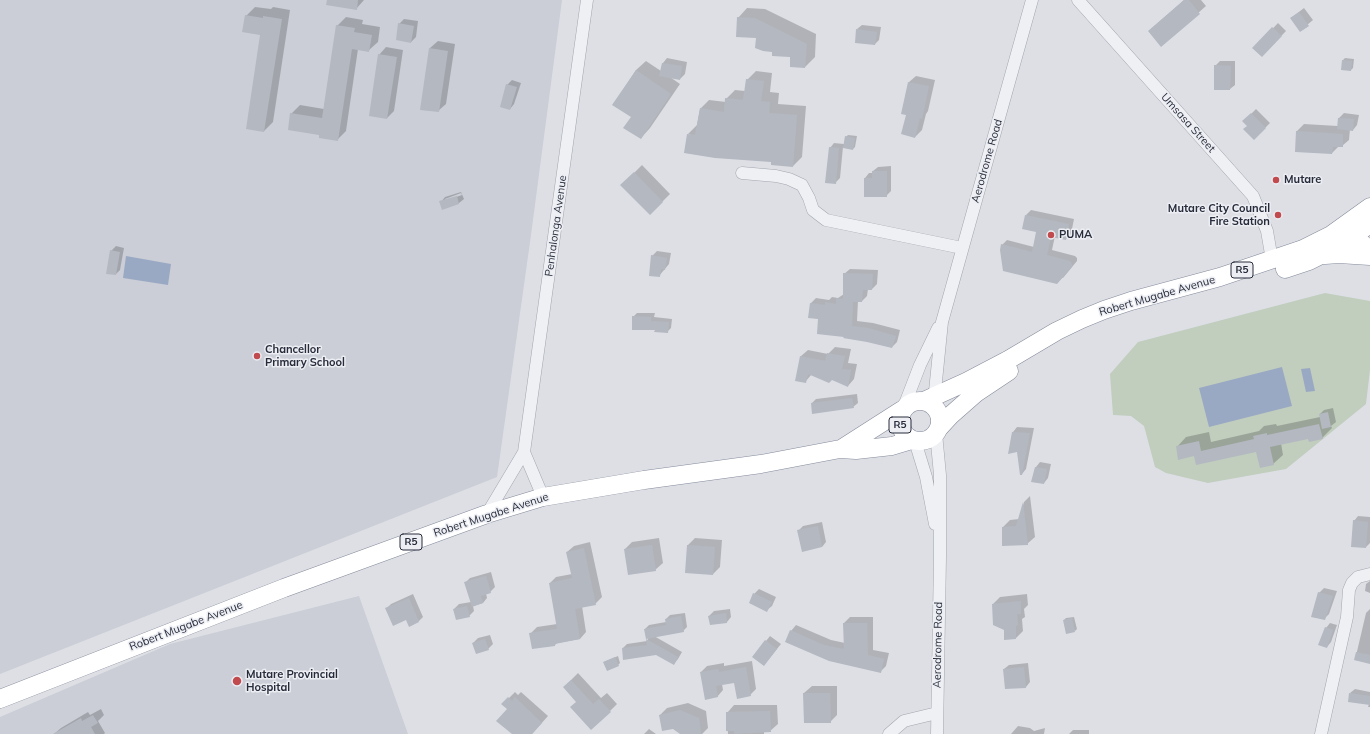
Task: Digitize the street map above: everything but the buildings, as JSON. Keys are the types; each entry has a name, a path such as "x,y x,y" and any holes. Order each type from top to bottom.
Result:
{"highway":[{"name":"Robert Mugabe Avenue","path":"938,430 960,407 996,379 1031,357 1085,328 1137,308 1275,272 1309,261 1339,246 1350,230 1370,207"},
{"name":"Robert Mugabe Avenue","path":"931,401 1057,332 1088,317 1131,301 1220,277 1272,260 1303,249 1331,235 1370,224"},
{"path":"1319,256 1339,254 1370,256"},
{"path":"931,401 940,416 938,430"},
{"name":"R5","path":"931,401 910,403 903,410 900,417 900,424 902,431 906,436 914,440 927,440 938,430"},
{"name":"Robert Mugabe Avenue","path":"840,449 903,410"},
{"name":"Robert Mugabe Avenue","path":"0,699 284,588 487,514 543,497 644,480 761,464 840,449 856,450 892,446 914,440"}],"main road":[{"path":"1350,230 1370,248"}],"street":[{"name":"Penhalonga Avenue","path":"487,514 524,452 587,0"},
{"name":"Aerodrome Road","path":"931,401 942,322 1032,0"},
{"name":"Umsasa Street","path":"1078,0 1253,196 1267,231 1272,260"},
{"path":"742,173 776,176 790,179 802,185 813,210 826,220 962,248"},
{"name":"Aerodrome Road","path":"903,410 920,365 942,322"},
{"name":"Aerodrome Road","path":"938,430 940,475 938,734"},
{"name":"Aerodrome Road","path":"914,440 926,477 940,556"},
{"path":"524,452 543,497"},
{"path":"1321,734 1347,617 1349,590 1352,583 1358,577 1370,574"},
{"path":"889,734 904,721 937,713"}],"shaded area":[{"name":"Chancellor Primary School","path":"0,0 562,0 497,477 0,674"},
{"name":"Mutare Provincial Hospital","path":"359,596 408,734 0,734 0,717 170,644"}],"green space":[{"path":"1325,293 1370,301 1370,370 1366,404 1286,469 1208,483 1166,473 1155,467 1144,426 1131,416 1113,415 1110,374 1138,342"}],"water":[{"path":"126,256 171,264 168,285 123,278"},
{"path":"1282,367 1292,406 1209,427 1199,388"},
{"path":"1310,368 1315,391 1306,392 1301,369"}],"place":[{"name":"Mutare","path":"1276,180"},
{"name":"Mutare City Council Fire Station","path":"1278,215"},
{"name":"PUMA","path":"1051,235"},
{"name":"Chancellor Primary School","path":"257,356"},
{"name":"Mutare Provincial Hospital","path":"237,681"}]}
